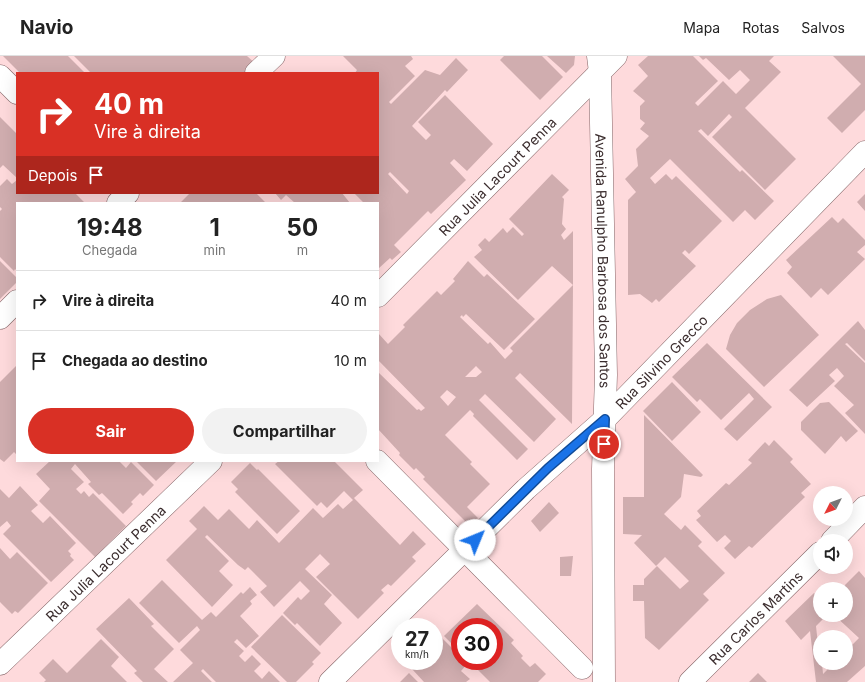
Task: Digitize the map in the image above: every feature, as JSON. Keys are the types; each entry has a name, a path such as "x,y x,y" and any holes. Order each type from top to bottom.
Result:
{"street":[{"path":"257,72 274,56"},
{"name":"Rua Julia Lacourt Penna","path":"379,295 598,64 616,56"},
{"name":"Avenida Ranulpho Barbosa dos Santos","path":"598,64 606,375 603,469 604,682"},
{"path":"0,76 16,92"},
{"name":"Rua Silvino Grecco","path":"330,682 548,468 605,419 865,152"},
{"path":"0,318 16,302"},
{"name":"Rua Julia Lacourt Penna","path":"0,664 210,462"},
{"path":"378,462 582,668"},
{"path":"839,534 865,507"},
{"name":"Rua Carlos Martins","path":"690,682 813,560"}],"building":[{"path":"3,56 68,56 84,72 19,72"},
{"path":"74,56 247,56 257,65 250,72 90,72"},
{"path":"343,56 411,56 413,59 405,66 415,76 389,102 391,104 425,70 440,75 456,58 468,70 447,92 445,90 412,126 426,140 431,135 418,122 445,95 493,144 467,171 454,159 450,163 466,180 431,214 428,211 394,245 401,252 392,260 390,258 379,268 379,202 363,202 355,194 379,194 379,72 356,72 357,70","holes":["390,172 409,191 407,194 388,174"]},
{"path":"504,56 542,56 563,77 540,100 500,60"},
{"path":"547,56 575,56 574,65 566,73"},
{"path":"648,56 693,56 718,81 695,103 698,106 723,81 736,94 750,80 740,70 729,80 706,58 703,60 699,56 774,56 769,61 781,72 745,108 796,159 765,190 712,137 732,117 729,114 708,136 701,129 698,131 740,172 742,170 774,201 755,220 745,210 733,222 670,159 650,178 655,184 666,174 672,180 676,176 722,221 689,254 685,250 682,253 696,266 659,302 656,299 652,303 640,294 628,295 628,200 636,192 625,179 638,166 636,149 649,136 640,129 645,123 640,119 640,106 645,101 633,91 648,76 638,65"},
{"path":"833,56 865,56 865,110 842,133 827,118 861,84"},
{"path":"0,117 16,133 16,177 3,165 0,168"},
{"path":"552,174 569,190 562,197 564,199 562,224 566,229 561,235 564,240 573,231 573,285 552,266 518,300 474,257 482,250 478,245 485,238 489,242 503,228 507,233 513,227 522,236 524,234 509,219"},
{"path":"7,179 12,184 16,181 16,194 76,194 84,202 16,202 16,270 15,269 14,271 0,257 0,211 2,209 0,207 0,186"},
{"path":"189,194 257,194 265,202 181,202"},
{"path":"276,194 343,194 349,202 294,202 286,195 281,200"},
{"path":"865,194 865,211 857,202"},
{"path":"832,217 838,223 843,218 865,240 865,245 857,252 865,259 828,295 821,288 811,298 787,273 792,267 786,260"},
{"path":"0,261 16,277 16,283 0,299"},
{"path":"468,261 484,277 487,274 535,319 504,350 466,314 463,317 462,315 460,317 488,344 490,342 505,359 513,351 510,348 573,285 572,424 520,373 515,378 556,419 534,442 485,394 479,400 528,449 517,460 473,416 474,414 470,410 445,435 472,462 470,464 490,484 467,507 478,518 470,526 423,479 425,477 416,468 414,470 399,455 400,453 379,430 379,373 417,410 419,409 421,411 425,408 379,361 379,334 388,344 405,327 403,325 437,291 441,295 455,281 453,279","holes":["476,366 482,372 476,377 465,377","447,390 456,397 448,406 440,397"]},
{"path":"781,295 819,335 764,387 726,349 730,335 737,323 750,310 767,299"},
{"path":"858,321 865,330 865,361 847,343 845,344 865,363 865,434 845,413 854,405 834,386 844,376 837,368 829,375 835,381 807,407 789,390"},
{"path":"707,343 772,407 737,441 724,429 754,399 749,393 721,420 700,399 697,402 672,377"},
{"path":"16,366 16,454 14,452 4,462 0,459 0,382"},
{"path":"672,382 701,412 672,441 643,411"},
{"path":"829,402 858,431 846,442 841,436 825,454 801,430 801,422 820,403"},
{"path":"644,415 703,475 701,477 684,474 681,497 664,514 681,530 685,525 702,542 698,546 725,573 703,594 709,600 659,650 645,638 644,601 633,601 633,585 644,585 644,579 657,566 680,589 689,581 665,557 656,566 634,543 642,535 623,534 623,497 644,497"},
{"path":"774,440 793,459 790,462 811,484 801,493 805,497 752,548 749,546 735,559 724,548 731,541 725,535 717,542 696,520 701,516 697,511 726,483 729,485 752,463 748,460 765,442 769,446"},
{"path":"49,462 120,462 126,468 131,462 154,485 143,496 140,493 131,502 133,504 123,514 102,493 99,495 88,484 91,482 75,464 71,469 84,482 76,489 81,494 84,491 89,497 93,493 126,526 95,557 39,501 50,489 36,474"},
{"path":"137,462 176,462 156,481"},
{"path":"278,462 335,462 363,490 354,498 400,545 413,531 426,544 412,557 416,561 391,586 388,584 381,590 384,593 358,619 316,577 330,564 320,554 305,569 332,595 324,604 342,623 320,646 297,623 295,625 283,613 298,597 301,600 310,591 300,581 274,607 260,592 267,586 248,567 245,570 238,565 207,535 205,537 229,561 219,571 233,585 212,607 166,560 197,529 189,521 204,506 218,520 229,509 249,529 257,520 279,543 313,508 323,518 338,504 343,509 353,500 344,491 327,508 321,502 317,506 275,464"},
{"path":"250,463 257,470 258,469 300,511 277,534 235,492 238,489 231,482"},
{"path":"20,486 38,505 31,511 43,523 50,516 76,543 68,551 74,560 51,582 3,534 11,526 7,521 0,527 0,489 9,498"},
{"path":"549,502 559,513 540,532 531,521"},
{"path":"0,548 10,559 17,552 48,583 18,613 15,611 12,614 0,602"},
{"path":"573,556 571,576 560,576 560,557"},
{"path":"859,571 865,578 865,666 847,682 816,682 815,670 823,670 823,674 827,670 853,670 853,644 859,638 853,632 853,630 850,630 842,622 853,622 853,582 848,582"},
{"path":"162,580 202,620 211,612 216,617 241,592 243,594 250,587 257,595 250,601 252,604 240,616 259,636 246,648 237,639 234,642 244,651 239,656 245,662 252,655 261,664 254,671 262,679 269,671 280,682 216,682 203,669 201,671 212,682 173,682 193,663 180,650 200,630 197,626 179,643 139,603"},
{"path":"813,594 813,622 820,622 816,626 816,630 813,630 813,656 810,631 801,640 785,621"},
{"path":"129,598 154,624 151,626 174,649 154,669 168,682 143,682 134,673 137,671 96,629"},
{"path":"477,604 491,618 463,618"},
{"path":"282,615 321,653 312,662 314,664 296,682 287,682 251,647"},
{"path":"451,629 451,643 444,636"},
{"path":"503,629 514,640 511,643 523,656 521,658 530,667 535,663 546,674 538,682 490,682 478,670 503,670"},
{"path":"101,639 119,657 111,666 127,682 44,682 46,680 39,673 53,659 67,673"},
{"path":"443,639 451,647 451,670 462,670 461,671 470,679 466,682 424,682 413,670 443,670"},
{"path":"409,673 418,682 400,682"},
{"path":"758,673 767,682 749,682"}],"route":[{"path":"475,540 548,468 605,419 604,444"}]}
